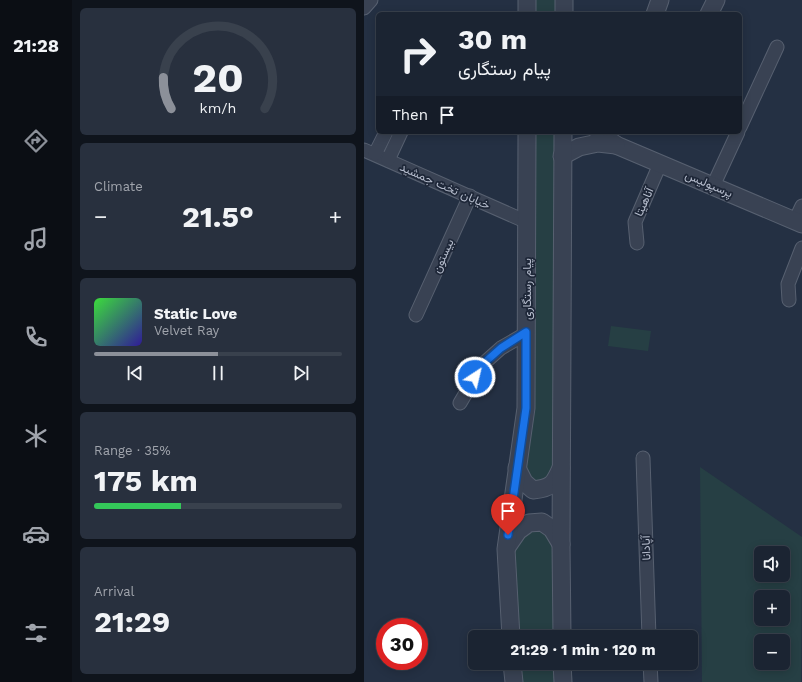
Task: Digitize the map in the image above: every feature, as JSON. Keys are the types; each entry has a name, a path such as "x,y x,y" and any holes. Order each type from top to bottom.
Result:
{"street":[{"path":"364,8 371,0"},
{"path":"527,0 527,12"},
{"path":"564,0 564,12"},
{"path":"656,12 660,0"},
{"path":"710,12 716,0"},
{"path":"742,123 777,47"},
{"path":"370,152 384,134"},
{"path":"388,160 400,134"},
{"name":"پیام رستگاری","path":"511,630 506,549 526,408 527,134"},
{"path":"562,134 562,630"},
{"name":"پرسپولیس","path":"601,134 616,145 798,223"},
{"path":"713,186 737,134"},
{"name":"پرسپولیس","path":"562,156 579,147 598,143 616,145"},
{"name":"خیابان تخت جمشید","path":"370,152 527,222"},
{"name":"آناهیتا","path":"637,242 635,222 660,164"},
{"name":"بیستون","path":"416,315 470,196"},
{"path":"798,223 802,206"},
{"path":"789,300 788,284 802,248"},
{"path":"460,403 483,364 501,348 526,332"},
{"name":"آپادانا","path":"643,458 649,630"},
{"path":"517,468 524,482 533,490 545,489 556,481 561,468"},
{"path":"506,549 518,531 529,523 542,522 552,529 561,544"},
{"path":"513,670 514,682"},
{"path":"562,670 563,682"},
{"path":"650,670 651,682"}],"green space":[{"path":"534,0 557,0 557,12 534,12"},
{"path":"534,134 556,134 554,463 546,478 535,483 523,468"},
{"path":"611,326 651,331 648,351 608,346"},
{"path":"700,467 802,537 801,682 702,682"},
{"path":"531,529 543,531 555,548 556,630 518,630 512,550"},
{"path":"519,670 556,670 556,682 520,682"}],"route":[{"path":"475,377 483,364 501,348 526,332 526,408 508,535"}]}
